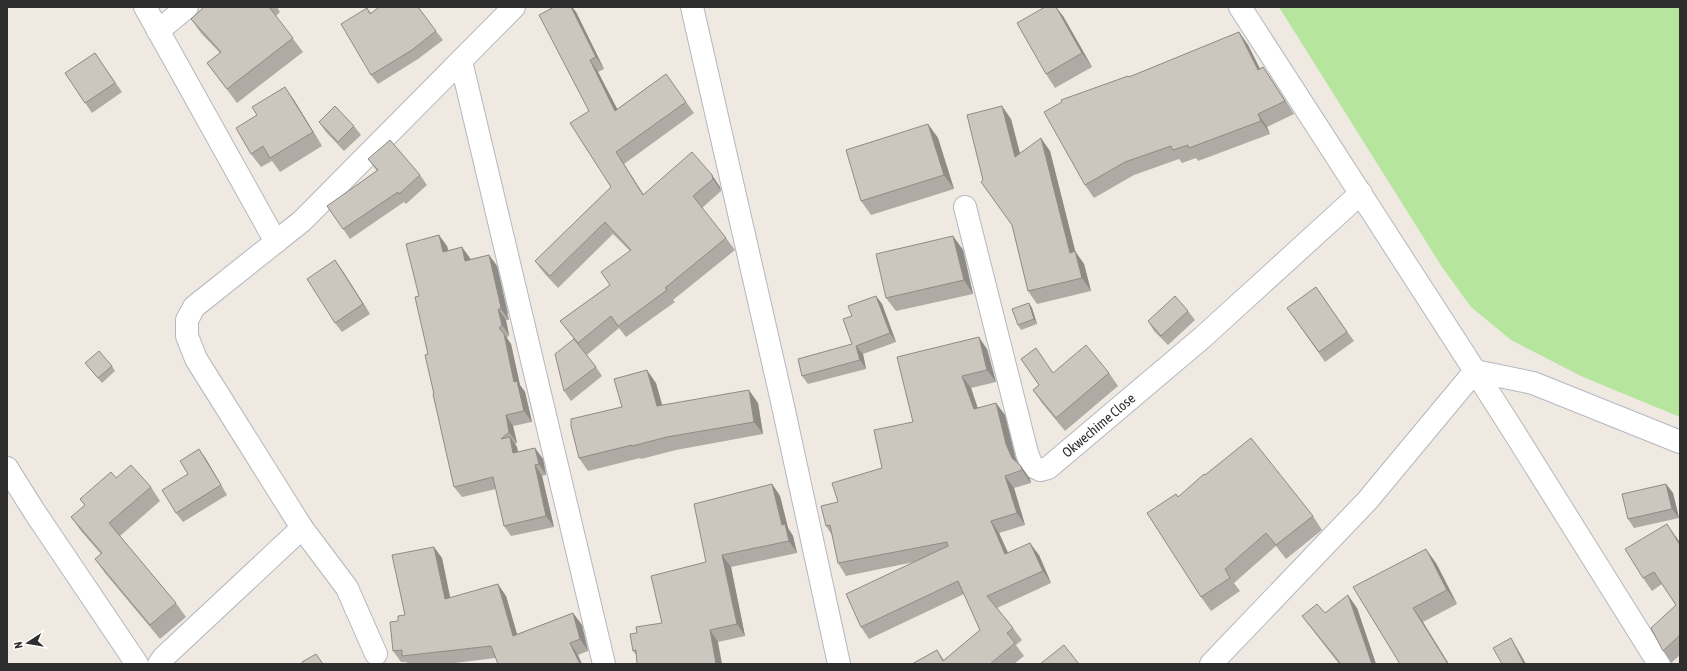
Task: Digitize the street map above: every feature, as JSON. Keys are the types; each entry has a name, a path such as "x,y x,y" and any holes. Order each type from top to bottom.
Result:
{"street":[{"path":"145,7 276,242"},
{"path":"158,30 187,7"},
{"path":"376,654 347,588 302,528 196,359 187,336 187,320 194,307 302,221 514,7"},
{"path":"692,7 779,389 839,664"},
{"path":"1240,7 1514,432 1658,664"},
{"path":"461,61 604,664"},
{"name":"Okwechime Close","path":"965,207 1027,453 1032,466 1040,470 1048,468 1203,337 1361,193"},
{"path":"1475,371 1534,383 1680,442"},
{"path":"1211,664 1367,501 1475,371"},
{"path":"7,468 34,511 137,664"},
{"path":"159,664 163,658 302,528"}],"green space":[{"path":"1279,7 1680,7 1680,417 1583,377 1511,340 1471,307 1442,267"}],"building":[{"path":"204,7 269,7 293,38 227,89 207,63 221,52 191,19"},
{"path":"379,7 418,7 436,31 412,50 371,75 341,24 367,8 370,14"},
{"path":"554,7 571,7 596,57 590,60 615,111 666,74 686,102 616,152 643,195 692,152 712,175 713,179 693,196 726,238 665,288 667,290 618,326 611,316 578,343 560,321 610,285 601,272 631,250 605,222 550,276 535,261 611,187 570,123 589,111 539,15"},
{"path":"1045,7 1056,7 1082,53 1046,74 1017,23"},
{"path":"1239,32 1258,70 1263,67 1285,101 1258,114 1261,121 1189,148 1188,145 1173,150 1171,146 1125,162 1085,185 1044,112 1062,102 1061,100 1128,76 1129,77"},
{"path":"95,53 115,83 85,103 65,73"},
{"path":"285,87 313,132 270,158 263,146 251,154 236,128 257,115 252,107"},
{"path":"335,106 354,126 338,142 319,122"},
{"path":"1002,106 1015,157 1041,138 1070,253 1075,251 1082,278 1028,291 1012,225 981,182 983,180 967,115"},
{"path":"928,124 944,175 861,201 846,150"},
{"path":"390,140 420,175 399,194 398,192 343,229 327,206 378,170 368,159"},
{"path":"439,235 443,252 462,247 465,261 489,255 501,309 498,309 502,325 499,328 504,334 514,382 517,381 524,411 506,415 509,432 501,439 510,437 513,453 535,448 539,464 535,465 546,516 504,526 493,477 454,487 425,355 428,354 415,297 419,296 406,244"},
{"path":"953,236 964,280 886,298 876,254"},
{"path":"335,260 363,304 335,323 307,279"},
{"path":"1316,287 1347,332 1319,352 1287,308"},
{"path":"876,296 890,333 856,346 860,360 802,376 798,359 852,344 843,319 852,316 848,306"},
{"path":"1175,296 1188,311 1161,336 1148,321"},
{"path":"1029,303 1034,319 1018,325 1012,309"},
{"path":"979,337 987,370 962,376 974,409 996,403 1006,444 1012,458 1021,466 1022,470 1005,476 1017,513 991,521 1005,554 1030,543 1043,571 987,596 1013,628 1007,633 1015,643 990,664 912,664 937,650 943,661 980,630 958,581 861,627 846,594 948,546 947,542 838,563 830,525 826,526 821,506 838,502 832,483 882,468 874,430 913,422 897,357"},
{"path":"574,339 596,367 564,391 555,354"},
{"path":"1086,345 1109,373 1056,418 1033,390 1039,385 1021,359 1036,348 1053,373"},
{"path":"99,351 112,366 98,378 85,363"},
{"path":"647,370 657,406 749,390 754,422 667,437 579,458 571,426 571,419 622,407 614,379"},
{"path":"1251,438 1313,516 1276,545 1266,533 1225,569 1230,578 1201,597 1147,513 1176,494 1178,497 1204,474 1205,475"},
{"path":"199,449 221,485 176,513 162,490 188,474 180,461"},
{"path":"131,465 151,487 109,523 176,603 150,625 95,559 102,553 71,517 85,505 80,499 111,472 116,478"},
{"path":"772,484 782,525 785,524 789,541 722,555 737,624 710,630 716,664 637,664 636,650 633,651 630,634 637,633 636,627 662,623 651,576 706,562 694,504"},
{"path":"1666,484 1672,509 1628,519 1622,494"},
{"path":"1667,524 1680,545 1680,635 1663,651 1651,628 1676,605 1654,572 1643,578 1625,549"},
{"path":"434,547 445,599 498,584 513,636 573,613 580,639 570,643 580,664 498,664 491,646 402,656 402,650 393,651 390,622 398,621 398,616 405,615 392,555"},
{"path":"1426,549 1447,590 1413,608 1448,664 1400,664 1353,587"},
{"path":"1348,595 1372,664 1341,664 1302,616 1317,604 1325,613"},
{"path":"1511,638 1524,664 1502,664 1493,648"},
{"path":"1064,645 1079,664 1040,664"},
{"path":"316,654 323,664 303,664 302,662"}]}
